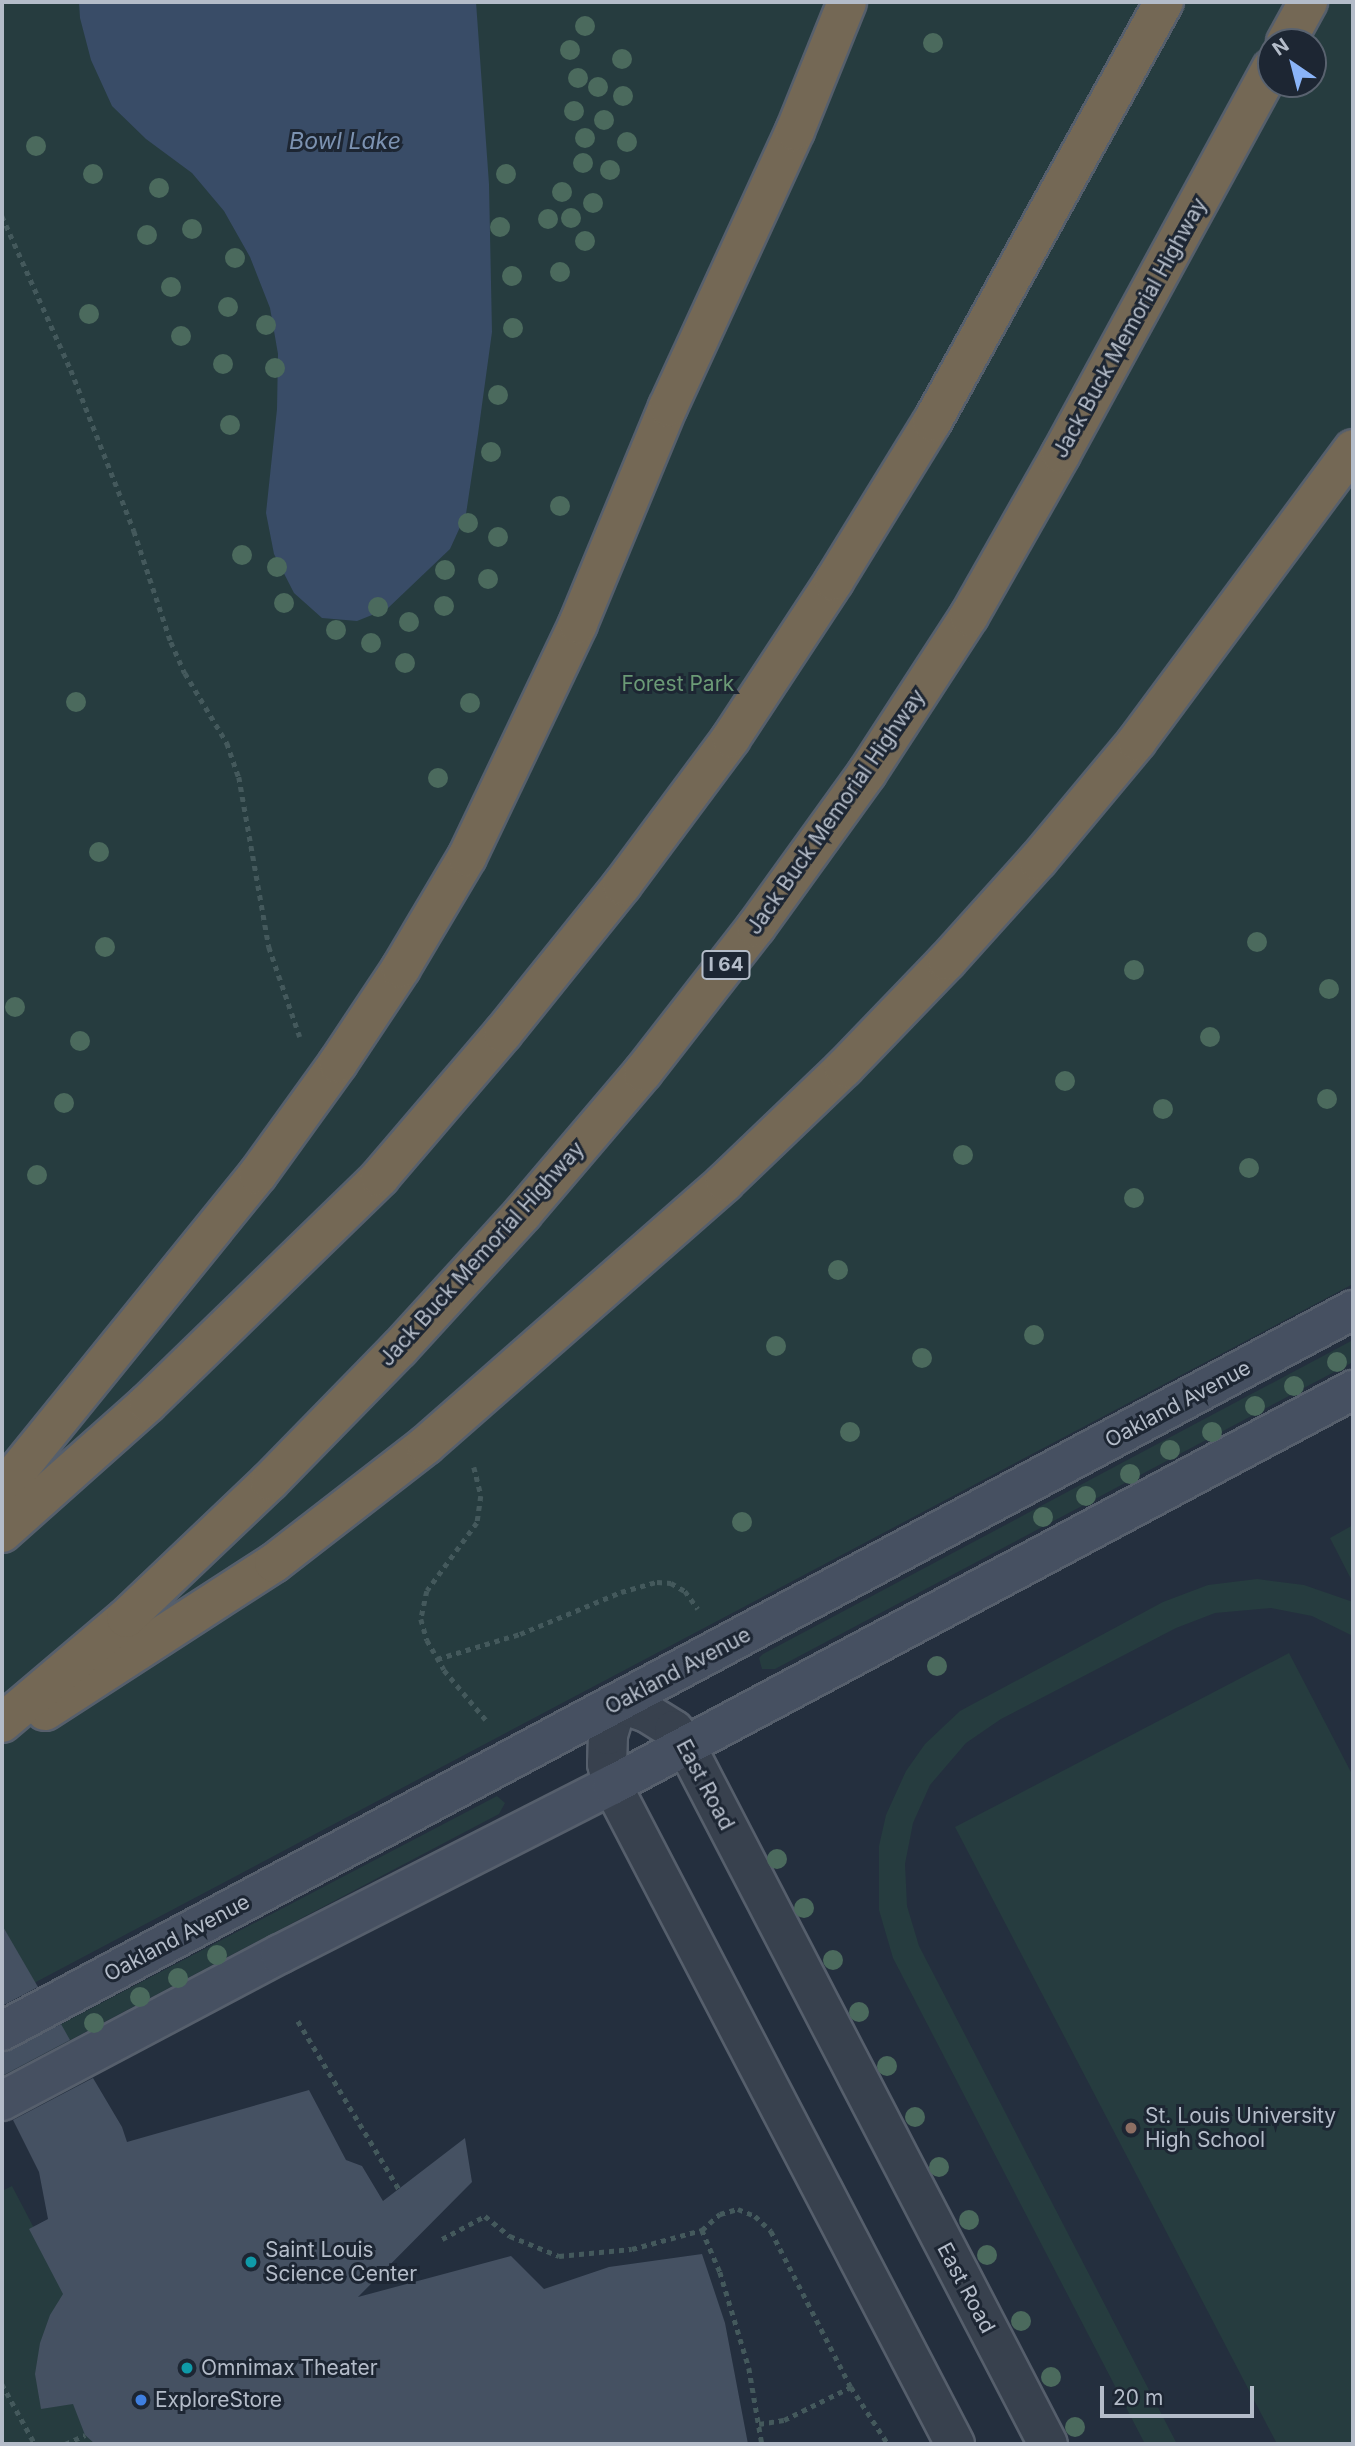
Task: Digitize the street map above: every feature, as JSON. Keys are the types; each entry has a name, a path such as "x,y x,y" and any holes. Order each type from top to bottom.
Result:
{"highway":[{"path":"2,1490 258,1174 380,1000 467,857 578,624 668,407 795,131 847,2"},
{"path":"2,1533 148,1403 380,1177 503,1033 622,885 731,738 897,479 1023,260 1164,2"},
{"path":"1294,28 1308,2"},
{"name":"Jack Buck Memorial Highway","path":"2,1723 126,1618 270,1481 399,1349 523,1213 617,1102 756,927 867,773 969,616 1061,454 1257,95"},
{"path":"2,1738 103,1676 274,1563 426,1445 735,1173 862,1049 1038,860 1137,741 1353,449"}],"street":[{"name":"Oakland Avenue","path":"2,2031 1353,1310"},
{"path":"2,2101 280,1954 612,1785 1353,1390"},
{"name":"East Road","path":"618,1703 648,1713 674,1730 686,1746 1048,2444"},
{"path":"618,1703 608,1735 607,1764 612,1785 955,2444"}],"path":[{"path":"2,216 76,383 134,531 171,642 185,673 227,743 239,777 270,947 303,1045"},
{"path":"474,1467 481,1496 477,1523 437,1574 422,1602 421,1619 437,1659 483,1715"},
{"path":"437,1659 520,1634 640,1585 671,1583 685,1591 695,1604"},
{"path":"298,2021 399,2189"},
{"path":"442,2239 485,2216 510,2236 559,2256 632,2249 702,2230 720,2214 738,2209 755,2216 771,2231 851,2387 888,2444"},
{"path":"702,2230 720,2272 745,2356 762,2444"},
{"path":"2,2384 35,2444"},
{"path":"759,2424 784,2420 851,2387"},
{"path":"65,2444 85,2435"}],"green space":[{"name":"Forest Park","path":"2,2 1353,2 1353,1284 2,2000"},
{"path":"1353,1340 1353,1362 775,1669 762,1669 759,1658 763,1654"},
{"path":"1353,1525 1353,1583 1330,1538"},
{"path":"1257,1579 1304,1585 1353,1602 1353,1636 1312,1616 1271,1608 1215,1613 1176,1628 1001,1719 966,1743 930,1785 913,1823 905,1864 907,1906 919,1946 1177,2444 1145,2444 893,1958 879,1910 879,1846 886,1815 906,1771 925,1744 960,1711 1163,1602 1208,1585"},
{"path":"1289,1653 1353,1776 1353,2444 1277,2444 955,1827"},
{"path":"497,1796 505,1803 499,1814 2,2076 2,2055"},
{"path":"12,2186 147,2444 2,2444 2,2191"}],"water":[{"name":"Bowl Lake","path":"79,2 476,2 489,184 492,332 478,434 466,514 450,549 387,609 357,621 322,618 294,593 274,554 266,513 277,409 278,354 270,308 250,257 224,211 192,173 146,139 112,106 91,60 80,18"}],"building":[{"path":"2,1925 38,1987 2,2006"},
{"path":"61,2024 70,2040 2,2076 2,2053"},
{"name":"Saint Louis Science Center","path":"93,2078 122,2127 127,2142 309,2090 346,2160 362,2166 383,2201 465,2138 472,2182 358,2297 511,2256 544,2289 609,2267 702,2254 725,2323 748,2444 95,2444 85,2435 73,2404 41,2409 35,2374 40,2343 50,2315 63,2294 29,2229 48,2219 39,2172 13,2120"}],"place":[{"name":"St. Louis University High School","path":"1131,2128"},
{"name":"Saint Louis Science Center","path":"251,2262"},
{"name":"Omnimax Theater","path":"187,2368"},
{"name":"ExploreStore","path":"141,2400"}]}
